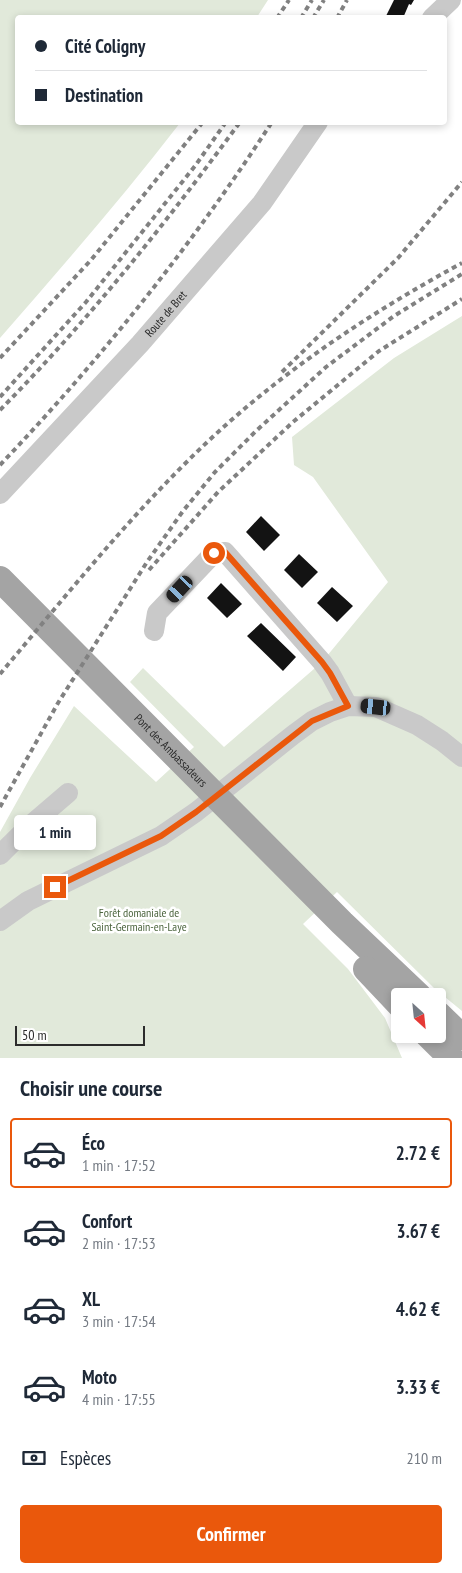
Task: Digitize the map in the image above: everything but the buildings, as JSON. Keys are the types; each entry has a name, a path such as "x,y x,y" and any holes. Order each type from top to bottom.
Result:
{"main road":[{"name":"Pont des Ambassadeurs","path":"0,579 119,708 338,928"},
{"name":"Pont des Ambassadeurs","path":"0,598 119,708"},
{"path":"338,928 366,969 391,1000"},
{"path":"338,928 409,988"},
{"path":"366,969 391,995"},
{"path":"446,1018 462,1031"},
{"path":"446,1020 462,1037"},
{"path":"418,1043 425,1058"},
{"path":"436,1043 451,1058"}],"street":[{"path":"435,15 451,0"},
{"name":"Route de Bret","path":"0,494 140,344 262,203 316,125"},
{"path":"154,631 157,613 214,553 225,552 322,662 348,706"},
{"path":"0,920 28,901 161,836 196,812 312,721 348,706 376,707 404,718 442,741 462,757"},
{"path":"0,855 26,829 68,793"}],"green space":[{"path":"0,0 268,0 258,15 15,15 15,125 178,125 69,259 0,338"},
{"name":"Forêt domaniale de Saint-Germain-en-Laye","path":"462,316 462,1011 446,998 446,988 434,988 337,892 303,924 348,969 385,1018 391,1032 391,1043 396,1043 402,1058 0,1058 0,832 30,778 74,706 156,782 194,747 130,682 143,668 224,747 322,662 388,582 313,477 294,465 292,437 394,358"}],"railway":[{"path":"279,15 289,0"},
{"path":"303,15 312,0"},
{"path":"315,15 324,0"},
{"path":"339,15 347,0"},
{"path":"0,358 91,260 201,125"},
{"path":"0,397 86,302 195,166 224,125"},
{"path":"0,410 95,306 155,234 238,125"},
{"path":"0,465 74,384 144,300 210,213 270,125"},
{"path":"282,372 398,258 462,182"},
{"path":"0,674 122,530 174,475 230,421 293,370 358,324 462,263"},
{"path":"0,807 58,703 147,562 183,511 215,472 256,431 326,367 394,316 462,274"},
{"path":"149,570 218,492 293,422 379,351 462,299"}],"route":[{"path":"55,887 161,836 196,812 293,734 312,721 348,706 322,662 225,552 214,553"}]}
